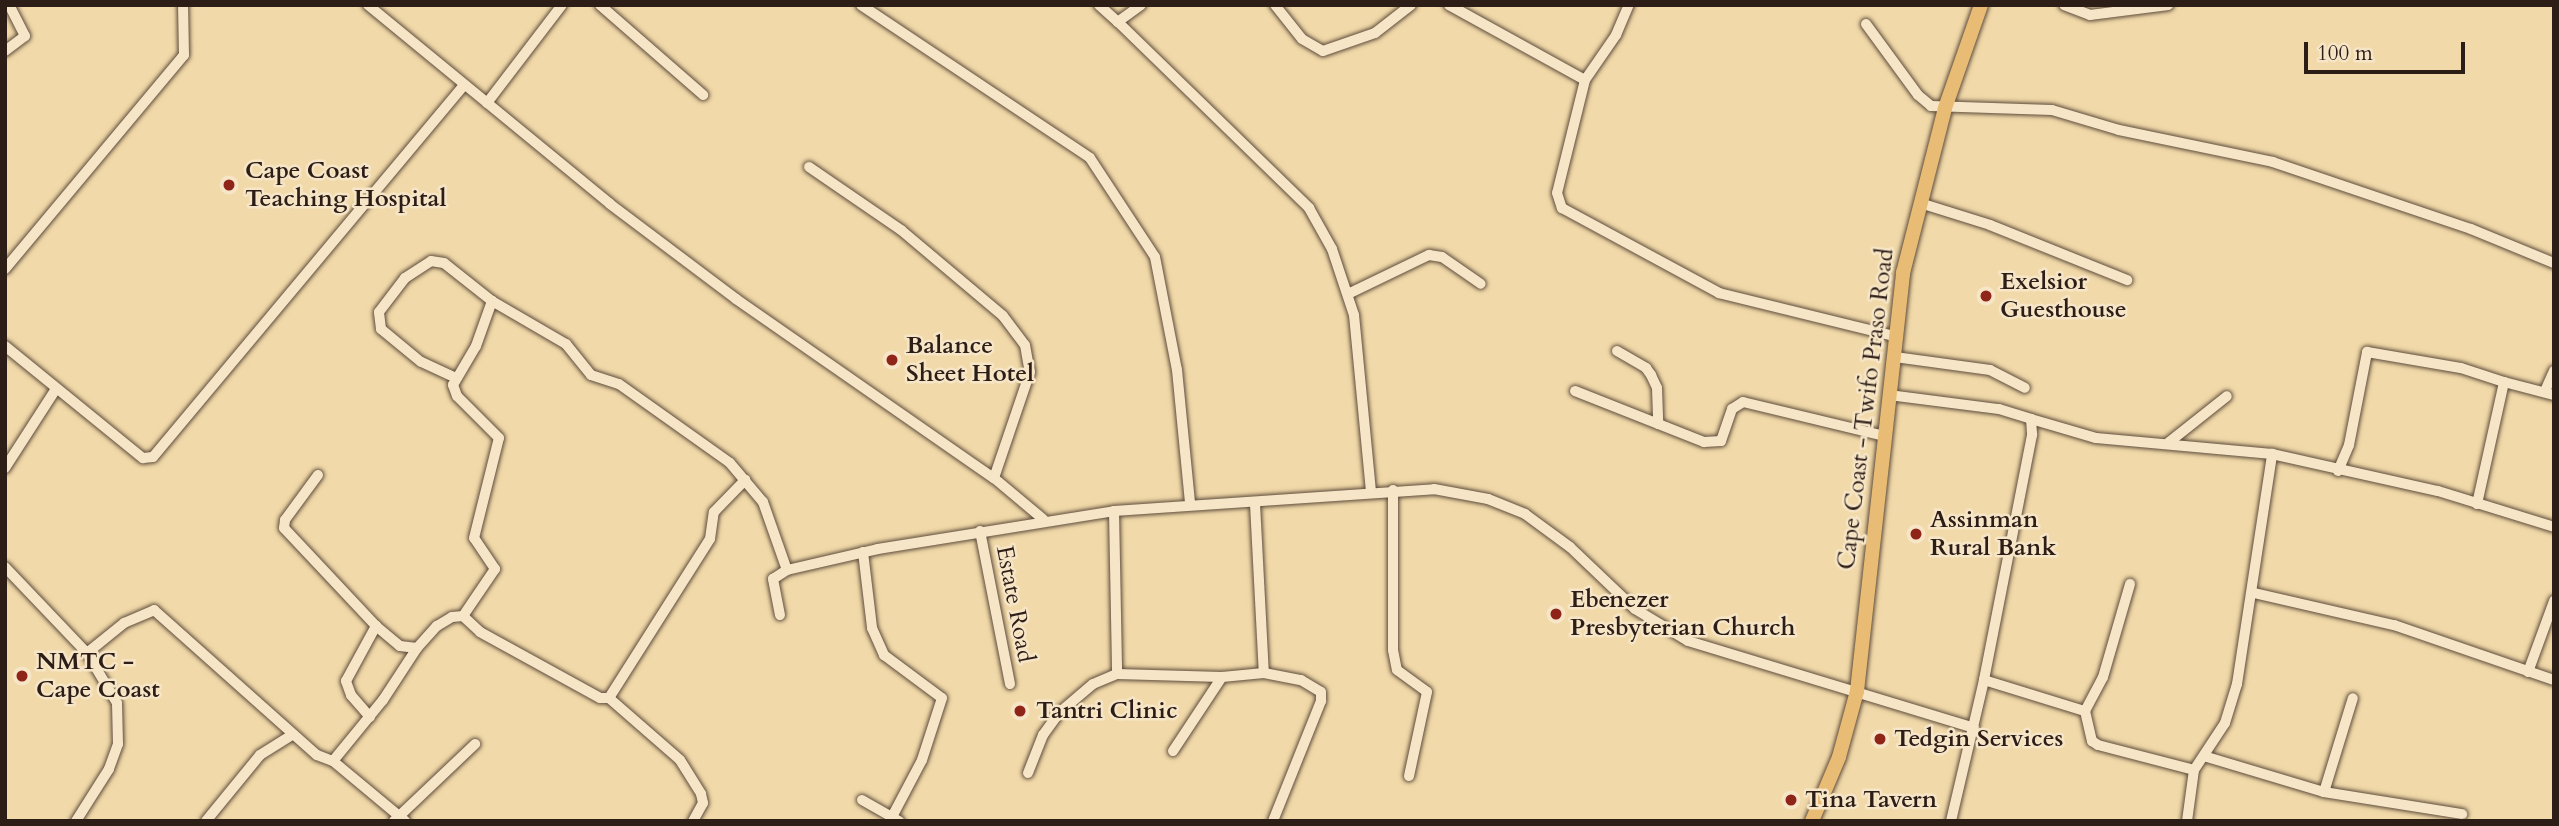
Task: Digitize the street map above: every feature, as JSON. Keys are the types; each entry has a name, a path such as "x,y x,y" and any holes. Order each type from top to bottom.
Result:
{"main road":[{"name":"Cape Coast - Twifo Praso Road","path":"1812,821 1839,757 1857,691 1903,273 1945,108 1981,5"}],"street":[{"path":"5,51 25,36 9,5"},
{"path":"5,269 184,55 183,5"},
{"path":"368,5 486,103 736,299 995,478 1043,519"},
{"path":"486,103 562,5"},
{"path":"600,5 704,95"},
{"path":"861,5 1090,159 1154,257 1177,370 1191,503"},
{"path":"1099,5 1309,208 1350,292 1371,492"},
{"path":"1118,22 1141,5"},
{"path":"1275,5 1302,38 1323,51 1375,33 1411,5"},
{"path":"1449,5 1585,80"},
{"path":"1629,5 1616,35 1585,80 1557,193 1562,208 1719,293 1898,337"},
{"path":"2064,5 2090,15 2168,5"},
{"path":"1866,24 1918,95 1931,106 2052,110 2119,130 2273,162 2471,229 2554,263"},
{"path":"5,346 143,458 157,454 464,85"},
{"path":"809,167 901,230 1003,316 1025,345 1030,372 995,478"},
{"path":"1920,203 1990,225 2127,279"},
{"path":"1350,292 1429,255 1442,257 1481,284"},
{"path":"456,378 421,362 381,329 379,312 405,278 431,261 444,264 492,301 572,348 591,375 619,384 714,450 745,480 762,502 788,570"},
{"path":"463,617 495,569 474,538 499,438 457,396 456,378 476,346 492,301"},
{"path":"1617,351 1651,375 1657,388 1658,424"},
{"path":"2338,471 2349,445 2367,352 2461,368 2550,393 2554,371"},
{"path":"1895,357 1990,370 2025,388"},
{"path":"2477,504 2504,382"},
{"path":"5,468 56,389"},
{"path":"1575,391 1658,424 1715,442 1724,436 1736,405 1755,402 1885,436"},
{"path":"1889,395 1999,409 2096,438 2272,454 2477,504 2554,527"},
{"path":"2168,443 2227,396"},
{"path":"1951,821 1984,680 2031,419"},
{"path":"2187,821 2194,770 2207,757 2237,684 2254,593 2272,454"},
{"path":"318,475 285,520 284,528 376,626 400,646 417,648"},
{"path":"609,698 710,538 715,512 745,480"},
{"path":"1393,490 1393,650 1397,670 1427,692 1409,776"},
{"path":"780,615 771,582 788,570 863,552 1043,519 1114,511 1191,503 1255,504 1393,490 1447,491 1488,499 1525,514 1659,625 1723,653 1974,728"},
{"path":"1255,504 1264,673"},
{"path":"1114,511 1118,674"},
{"name":"Estate Road","path":"980,531 1010,684"},
{"path":"862,800 895,819 922,760 942,698 884,655 872,628 863,552"},
{"path":"5,567 87,653 117,703 121,725 110,769 76,821"},
{"path":"2130,584 2103,677 2085,711 2091,741 2098,746 2194,770"},
{"path":"2254,593 2394,625 2554,680"},
{"path":"2528,672 2554,601"},
{"path":"87,653 124,623 154,610 317,755 333,761 399,819 475,744"},
{"path":"333,761 370,716 417,648 446,619 463,617 480,632 600,698 609,698 680,760 701,794 703,803 693,821"},
{"path":"370,716 351,695 346,681 376,626"},
{"path":"1028,773 1043,736 1060,712 1093,684 1118,674 1222,677 1264,673 1301,680 1321,692 1321,701 1273,821"},
{"path":"1173,751 1222,677"},
{"path":"1984,680 2085,711"},
{"path":"2324,792 2353,698"},
{"path":"206,821 260,755 293,734"},
{"path":"2207,757 2324,792 2462,814"}],"place":[{"name":"Cape Coast Teaching Hospital","path":"229,185"},
{"name":"Exelsior Guesthouse","path":"1986,296"},
{"name":"Balance Sheet Hotel","path":"892,360"},
{"name":"Assinman Rural Bank","path":"1916,534"},
{"name":"Ebenezer Presbyterian Church","path":"1556,614"},
{"name":"NMTC - Cape Coast","path":"22,676"},
{"name":"Tantri Clinic","path":"1020,711"},
{"name":"Tedgin Services","path":"1880,739"},
{"name":"Tina Tavern","path":"1791,800"}]}
